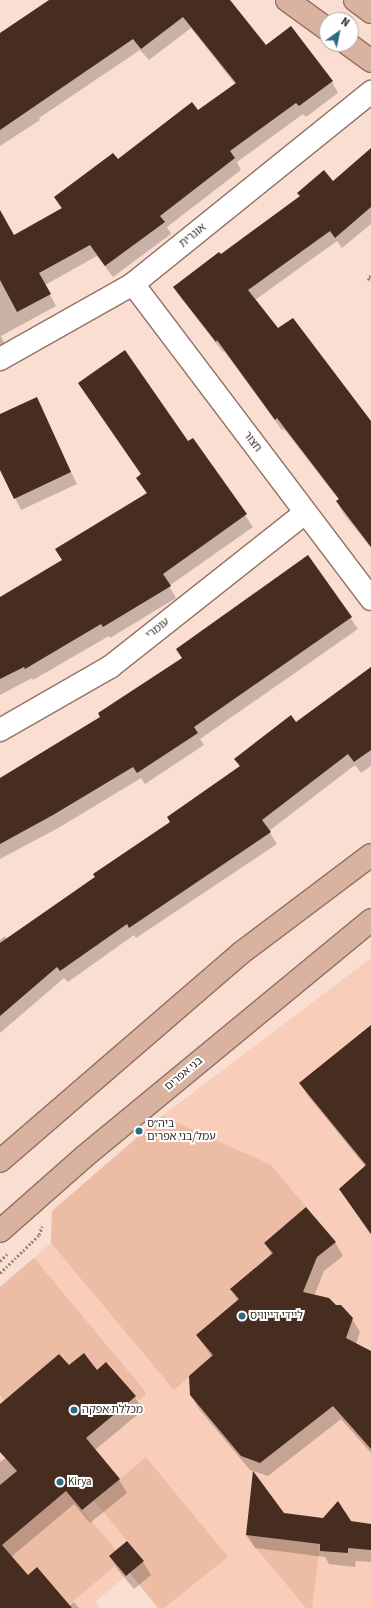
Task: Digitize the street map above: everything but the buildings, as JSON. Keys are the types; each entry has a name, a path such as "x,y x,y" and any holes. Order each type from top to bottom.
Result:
{"main road":[{"path":"287,0 319,23"},
{"path":"355,0 371,12"},
{"path":"359,52 371,61"},
{"path":"0,1161 242,953 371,855"},
{"name":"בני אפרים","path":"0,1231 85,1156 371,920"}],"street":[{"name":"אוגרית","path":"0,359 133,284 371,92"},
{"name":"חצור","path":"133,284 371,599"},
{"name":"עומרי","path":"0,730 110,667 305,513"}],"path":[{"path":"371,276 368,278 371,282"}],"shaded area":[{"name":"ליידי דייוויס","path":"371,958 371,1608 158,1608 130,1573 95,1602 100,1608 0,1608 0,1287 51,1243 52,1211 162,1116"},
{"path":"162,1116 271,1165 306,1207 264,1243 273,1253 231,1290 239,1299 196,1335 213,1355 174,1390 51,1243 52,1211"},
{"path":"34,1258 145,1391 145,1396 139,1400 107,1362 94,1373 94,1365 84,1353 72,1363 72,1370 59,1354 4,1400 0,1395 0,1287"},
{"path":"146,1457 228,1557 164,1608 158,1608 130,1573 144,1561 94,1501"},
{"path":"66,1491 116,1550 109,1556 116,1565 65,1608 47,1579 37,1567 28,1575 2,1545"},
{"path":"245,1535 320,1544 312,1608 306,1608"}],"place":[{"name":"ביה״ס עמל/בני אפרים","path":"139,1131"},
{"name":"ליידי דייוויס","path":"242,1316"},
{"name":"מכללת אפקה","path":"74,1410"},
{"name":"Kirya","path":"60,1482"}]}
